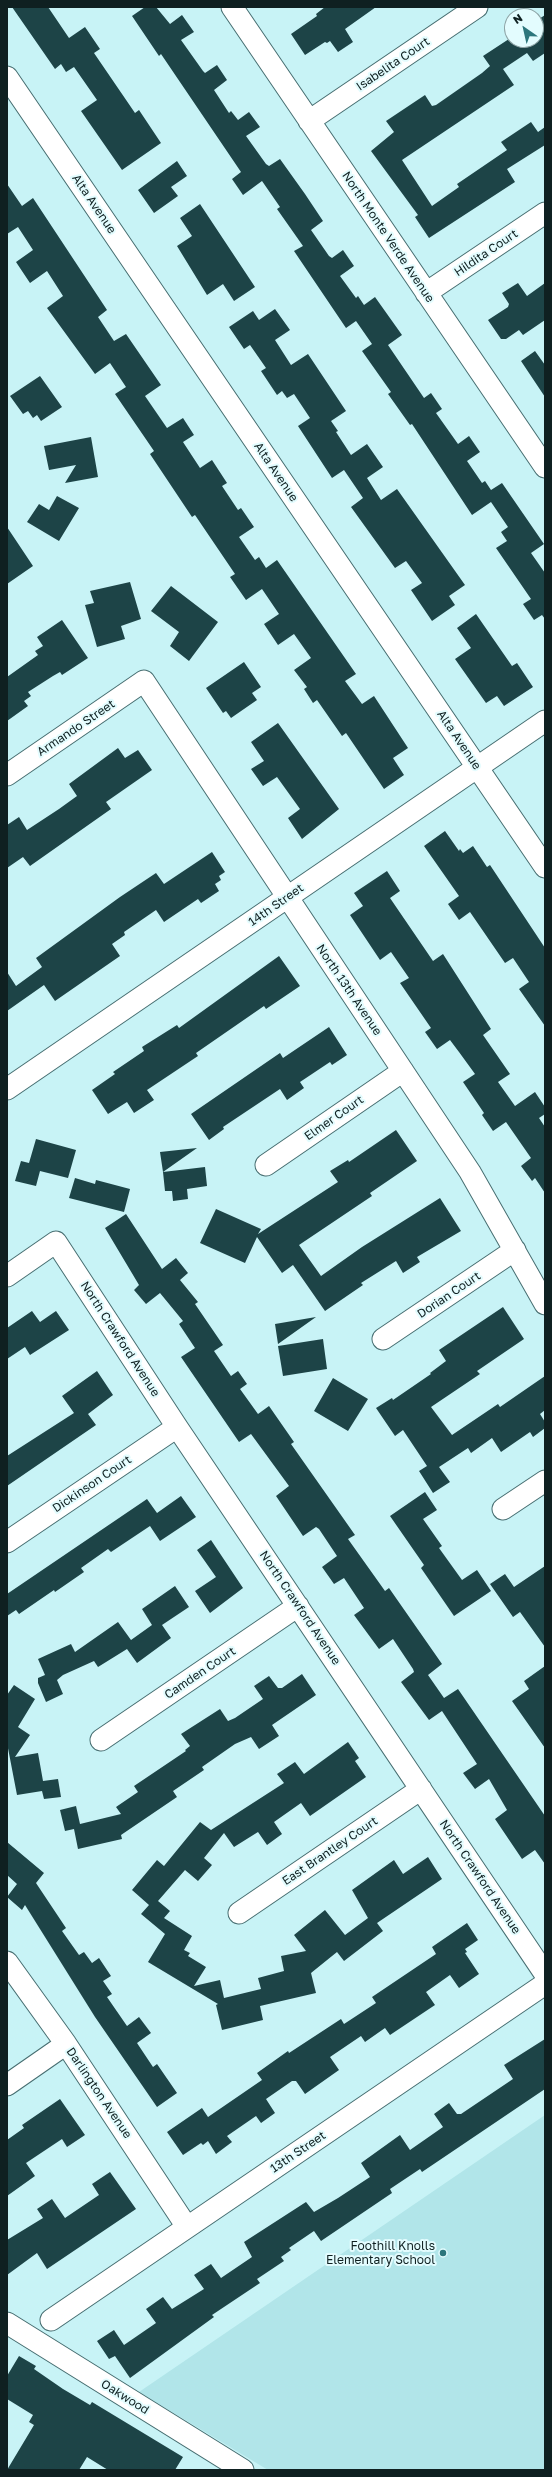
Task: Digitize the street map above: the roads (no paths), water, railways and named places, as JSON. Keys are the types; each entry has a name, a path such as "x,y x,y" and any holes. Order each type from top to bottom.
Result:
{"street":[{"name":"North Monte Verde Avenue","path":"232,7 426,293 545,465"},
{"name":"Isabelita Court","path":"309,121 477,7"},
{"name":"Alta Avenue","path":"7,78 545,867"},
{"name":"Hildita Court","path":"426,293 545,213"},
{"name":"Armando Street","path":"7,775 144,681"},
{"name":"North 13th Avenue","path":"144,681 470,1172 545,1304"},
{"name":"14th Street","path":"7,1088 545,721"},
{"name":"Elmer Court","path":"266,1165 403,1071"},
{"name":"North Crawford Avenue","path":"7,1276 56,1242 177,1427 545,1974"},
{"name":"Dorian Court","path":"383,1339 515,1250"},
{"name":"Dickinson Court","path":"7,1542 177,1427"},
{"path":"503,1509 545,1481"},
{"name":"Camden Court","path":"101,1740 298,1606"},
{"name":"East Brantley Court","path":"239,1913 421,1788"},
{"name":"Darlington Avenue","path":"7,1962 66,2044 187,2227"},
{"name":"13th Street","path":"51,2320 545,1984"},
{"path":"7,2086 66,2044"},
{"name":"Oakwood","path":"7,2323 243,2470"}],"place":[{"name":"Foothill Knolls Elementary School","path":"443,2253"}]}
